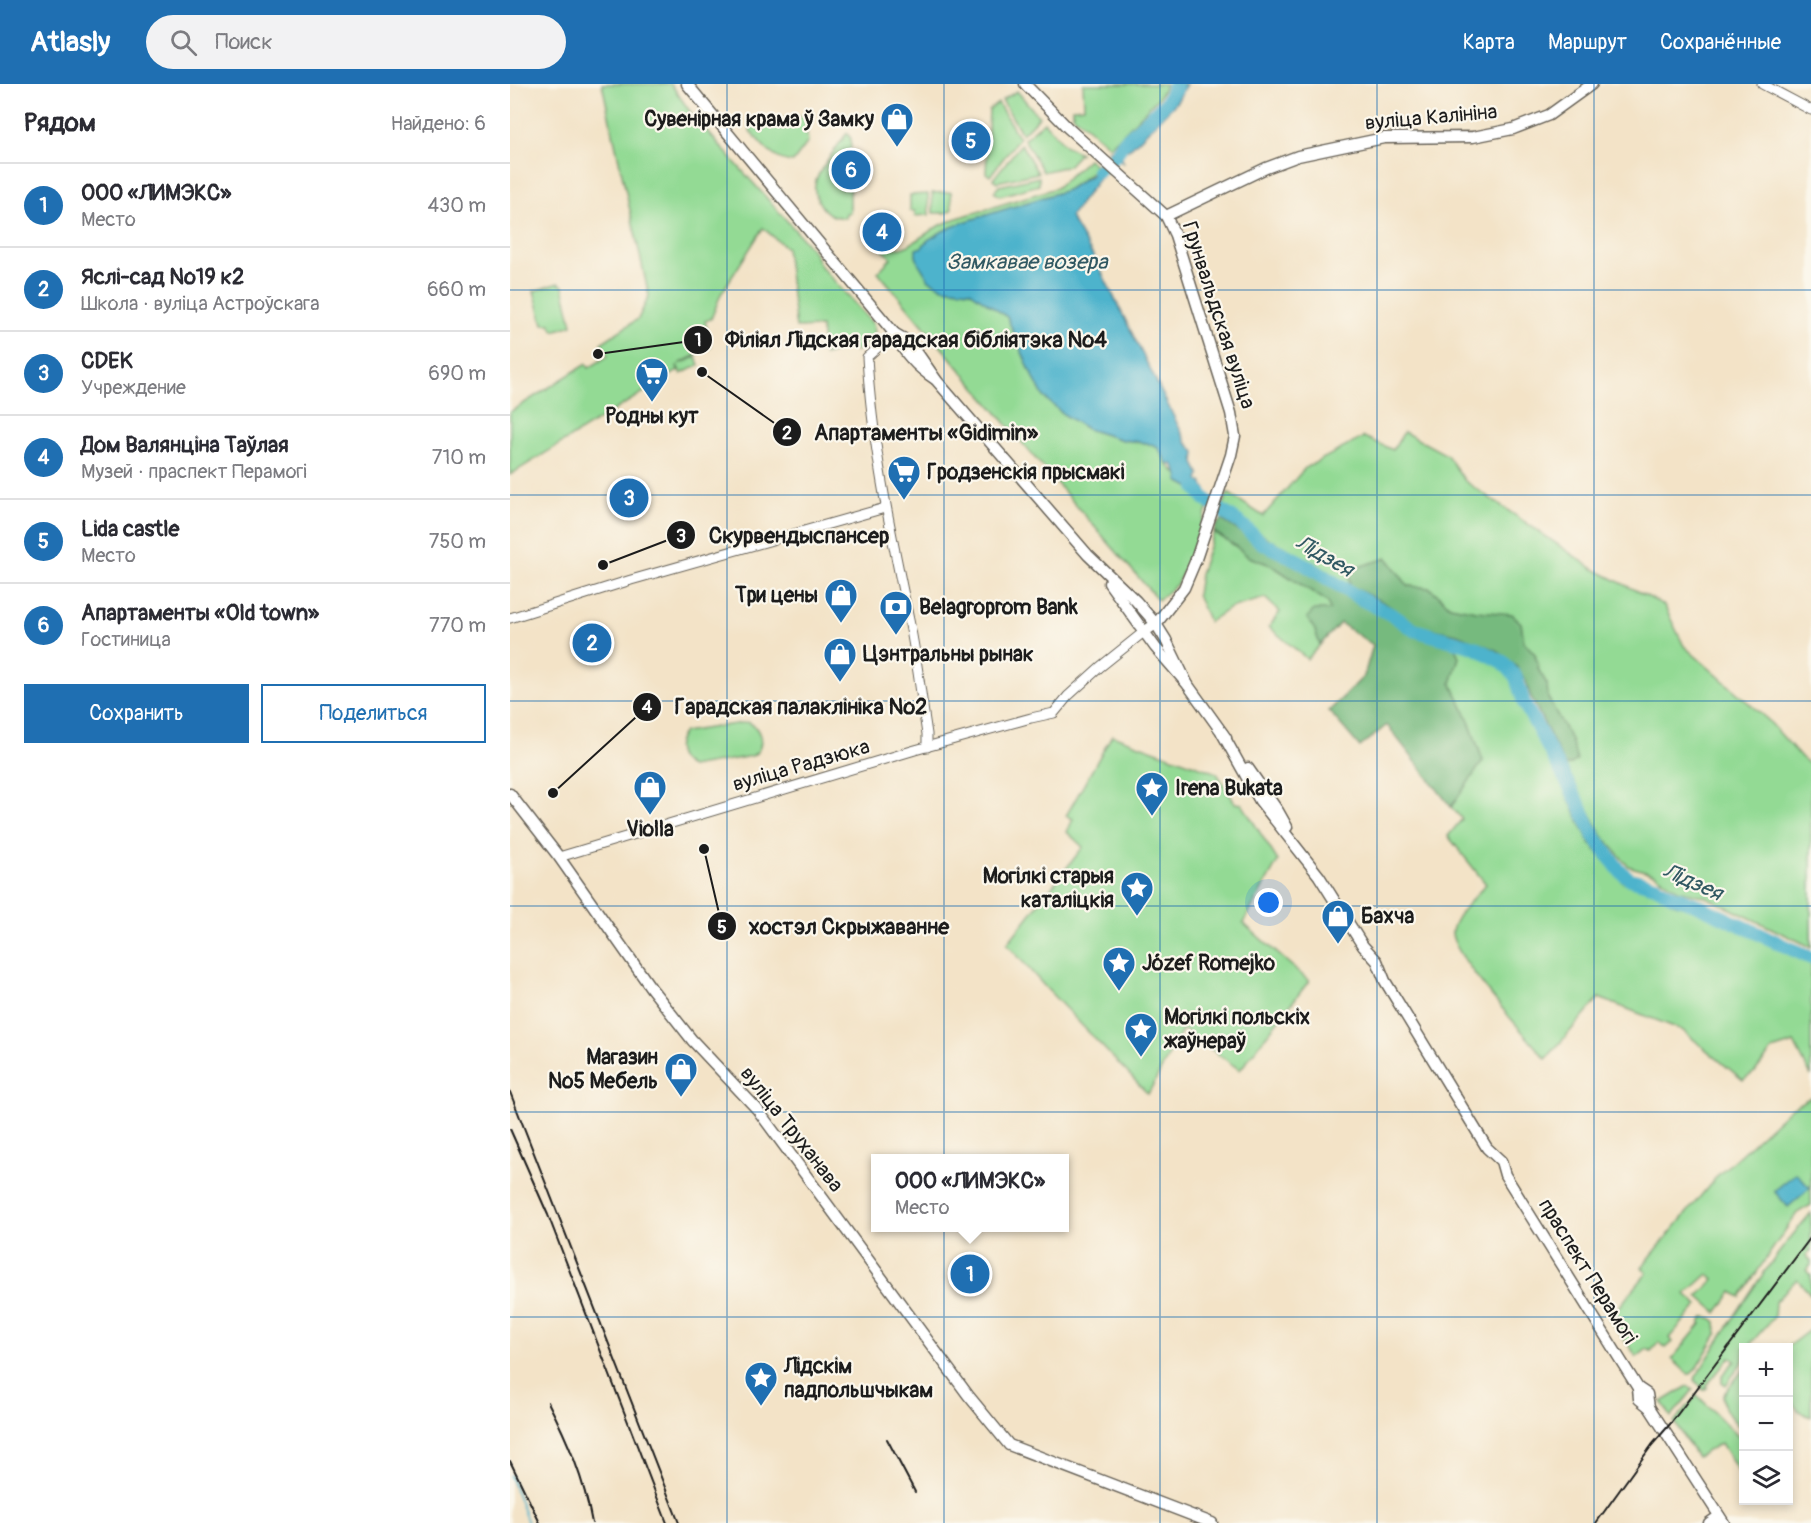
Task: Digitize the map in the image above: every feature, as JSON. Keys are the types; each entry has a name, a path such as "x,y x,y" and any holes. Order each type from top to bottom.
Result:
{"main road":[{"name":"праспект Перамогі","path":"687,84 894,333 914,348 938,381 1088,555 1188,685 1222,733 1260,801 1299,849 1363,946 1377,961 1385,981 1487,1148 1501,1161 1504,1175 1638,1388 1647,1394 1649,1407 1722,1519"},
{"name":"Грунвальдская вуліца","path":"1025,84 1068,128 1166,216 1175,235 1231,413 1235,436 1232,455 1184,588 1156,624 1145,631"},
{"name":"вуліца Калініна","path":"1166,216 1257,172 1298,156 1384,138 1473,137 1513,129 1549,115 1592,84"},
{"name":"праспект Перамогі","path":"1088,555 1136,601 1156,624 1188,685"},
{"name":"вуліца Труханава","path":"510,794 559,857 651,988 692,1040 757,1109 968,1395 1004,1440 1009,1445 1212,1523"},
{"path":"1709,1523 1722,1519"}],"street":[{"path":"1762,84 1811,110"},
{"path":"894,333 867,357 871,416 885,508 909,620 927,734 927,747"},
{"path":"510,618 631,580 885,508"},
{"name":"вуліца Радзюка","path":"559,857 927,747 1054,713 1068,696 1100,667 1145,631"}],"green space":[{"path":"602,84 671,84 691,113 814,252 820,265 873,324 875,332 870,341 855,352 854,347 824,355 821,327 796,328 786,248 763,228 721,294 711,319 705,321 711,347 679,364 696,357 699,365 681,374 677,365 678,371 510,475 510,412 586,364 589,368 608,356 601,343 638,319 649,296"},
{"path":"1083,84 1166,84 1159,97 1110,147 1073,115 1073,108 1084,107"},
{"path":"1017,91 1039,117 1022,134 1002,100"},
{"path":"998,103 1019,138 990,176 986,173 989,110"},
{"path":"805,116 808,142 793,162 774,155 750,131 753,122"},
{"path":"1044,122 1066,146 1080,153 1068,166 1043,172 1024,139"},
{"path":"847,133 851,139 850,164 840,165 840,189 850,189 850,213 846,213 846,218 832,216 825,210 820,204 815,187 821,170"},
{"path":"1021,144 1038,173 997,182 993,179"},
{"path":"1088,159 1097,166 1067,190 964,222 943,231 928,240 916,256 924,272 943,288 970,291 1007,317 1044,397 1063,414 1087,429 1159,448 1168,465 1179,476 1178,481 1197,492 1206,504 1207,510 1188,562 1177,584 1158,600 878,272 891,258 881,248 901,248 954,219 1056,188"},
{"path":"1039,177 1039,185 1000,196 994,192 999,186"},
{"path":"951,192 952,210 946,213 933,213 932,193"},
{"path":"928,194 929,215 915,216 915,211 910,211 910,195"},
{"path":"558,283 563,286 572,325 554,331 550,324 543,324 534,291"},
{"path":"1404,432 1447,455 1465,481 1592,568 1664,605 1684,646 1768,720 1811,765 1811,947 1706,897 1678,890 1655,874 1628,866 1602,835 1565,765 1570,765 1571,740 1548,698 1547,684 1539,671 1535,654 1524,642 1521,623 1450,606 1430,588 1408,586 1387,558 1349,575 1350,586 1313,562 1269,539 1223,507 1228,493 1263,516 1305,468 1364,437 1393,450"},
{"path":"1222,520 1265,548 1309,571 1346,596 1377,611 1417,636 1453,644 1459,657 1451,683 1467,716 1483,761 1451,807 1387,725 1360,747 1329,711 1364,676 1373,645 1340,623 1320,645 1315,630 1307,618 1314,610 1330,610 1328,602 1271,565 1249,557 1214,532 1216,525"},
{"path":"1214,532 1249,557 1271,565 1328,602 1331,610 1315,630 1320,645 1307,659 1269,627 1280,612 1265,598 1230,608 1209,622 1197,595 1200,574"},
{"path":"1387,558 1408,586 1430,588 1450,606 1512,614 1521,623 1524,642 1535,654 1539,671 1547,684 1548,698 1571,740 1577,760 1570,765 1565,765 1530,695 1526,681 1516,666 1498,651 1457,634 1419,626 1383,602 1350,586 1349,575 1358,567"},
{"path":"1453,644 1494,660 1508,670 1589,842 1623,882 1650,889 1675,904 1700,910 1811,963 1811,1076 1794,1043 1772,1050 1755,1072 1743,1080 1682,1030 1599,998 1546,1059 1492,996 1464,959 1455,944 1452,933 1460,914 1486,884 1448,836 1462,819 1451,807 1483,761 1467,716 1451,683 1459,657"},
{"path":"748,722 759,733 761,743 760,748 752,756 691,767 679,756 678,742 684,732"},
{"name":"Могілкі старыя каталіцкія","path":"1112,735 1217,773 1235,803 1242,804 1278,861 1243,923 1309,981 1240,1070 1183,1029 1148,1094 1007,944 1083,847 1067,832 1073,819 1066,816"},
{"path":"1811,1097 1811,1205 1797,1213 1740,1297 1732,1292 1717,1313 1698,1296 1714,1280 1708,1274 1686,1294 1698,1305 1669,1338 1673,1342 1666,1348 1659,1342 1651,1351 1647,1349 1637,1357 1609,1319 1647,1273 1642,1267 1718,1175 1791,1108"},
{"path":"1811,1213 1811,1251 1806,1255 1811,1265 1806,1270 1811,1276 1811,1295 1797,1279 1775,1302 1774,1317 1752,1343 1739,1343 1739,1367 1726,1385 1722,1382 1722,1375 1735,1361 1730,1357 1707,1388 1703,1390 1694,1380 1764,1273"},
{"path":"1705,1317 1716,1322 1717,1334 1696,1369 1688,1374 1672,1359"},
{"path":"1811,1329 1811,1417 1800,1412 1793,1403 1792,1343"},
{"path":"1739,1375 1739,1426 1726,1411 1723,1395"},
{"path":"1688,1386 1693,1390 1671,1417 1662,1402"},
{"path":"1697,1395 1739,1437 1739,1472 1721,1443 1697,1457 1674,1422"}],"water":[{"path":"1176,84 1186,84 1178,100 1132,147 1123,152 1121,156 1124,164 1109,150 1116,151 1170,98"},
{"name":"Замкавае возера","path":"1102,168 1103,173 1070,217 1095,259 1187,443 1195,452 1194,463 1200,475 1198,480 1202,482 1209,496 1206,503 1198,492 1178,481 1179,476 1173,464 1168,465 1158,448 1147,443 1123,440 1087,429 1063,414 1044,397 1007,317 970,291 943,288 929,280 916,256 916,249 943,231 964,222 1067,190"},
{"path":"1796,1173 1810,1188 1788,1207 1774,1191"}],"waterway":[{"name":"Лідзея","path":"1098,171 1115,156 1124,142 1166,103 1175,84"},
{"name":"Лідзея","path":"1196,488 1207,501 1240,523 1262,543 1299,561 1414,630 1474,647 1503,662 1516,677 1524,703 1594,836 1620,871 1630,879 1655,886 1811,958"},
{"path":"510,1475 528,1523"}],"railway":[{"path":"510,1092 679,1523"},
{"path":"510,1129 548,1215 667,1523"},
{"path":"1596,1523 1652,1445 1811,1237"},
{"path":"548,1402 575,1461 592,1523"},
{"path":"887,1439 915,1492"},
{"path":"510,1461 540,1523"}],"place":[{"name":"Lida castle","path":"971,141"},
{"name":"Сувенірная крама ў Замку","path":"897,148"},
{"name":"Апартаменты «Old town»","path":"851,170"},
{"name":"Дом Валянціна Таўлая","path":"882,232"},
{"name":"Філіял Лідская гарадская бібліятэка №4","path":"598,354"},
{"name":"Апартаменты «Gidimin»","path":"702,372"},
{"name":"Родны кут","path":"652,403"},
{"name":"CDEK","path":"629,498"},
{"name":"Гродзенскія прысмакі","path":"904,501"},
{"name":"Скурвендыспансер","path":"603,565"},
{"name":"Три цены","path":"841,624"},
{"name":"Belagroprom Bank","path":"896,636"},
{"name":"Яслі-сад №19 к2","path":"592,643"},
{"name":"Цэнтральны рынак","path":"840,683"},
{"name":"Гарадская палаклініка №2","path":"553,793"},
{"name":"Violla","path":"650,816"},
{"name":"Irena Bukata","path":"1152,817"},
{"name":"хостэл Скрыжаванне","path":"704,849"},
{"name":"Могілкі старыя каталіцкія","path":"1137,917"},
{"name":"Бахча","path":"1338,945"},
{"name":"Józef Romejko","path":"1119,992"},
{"name":"Могілкі польскіх жаўнераў","path":"1141,1058"},
{"name":"Магазин №5 Мебель","path":"681,1098"},
{"name":"ООО «ЛИМЭКС»","path":"970,1274"},
{"name":"Лідскім падпольшчыкам","path":"761,1407"}]}
